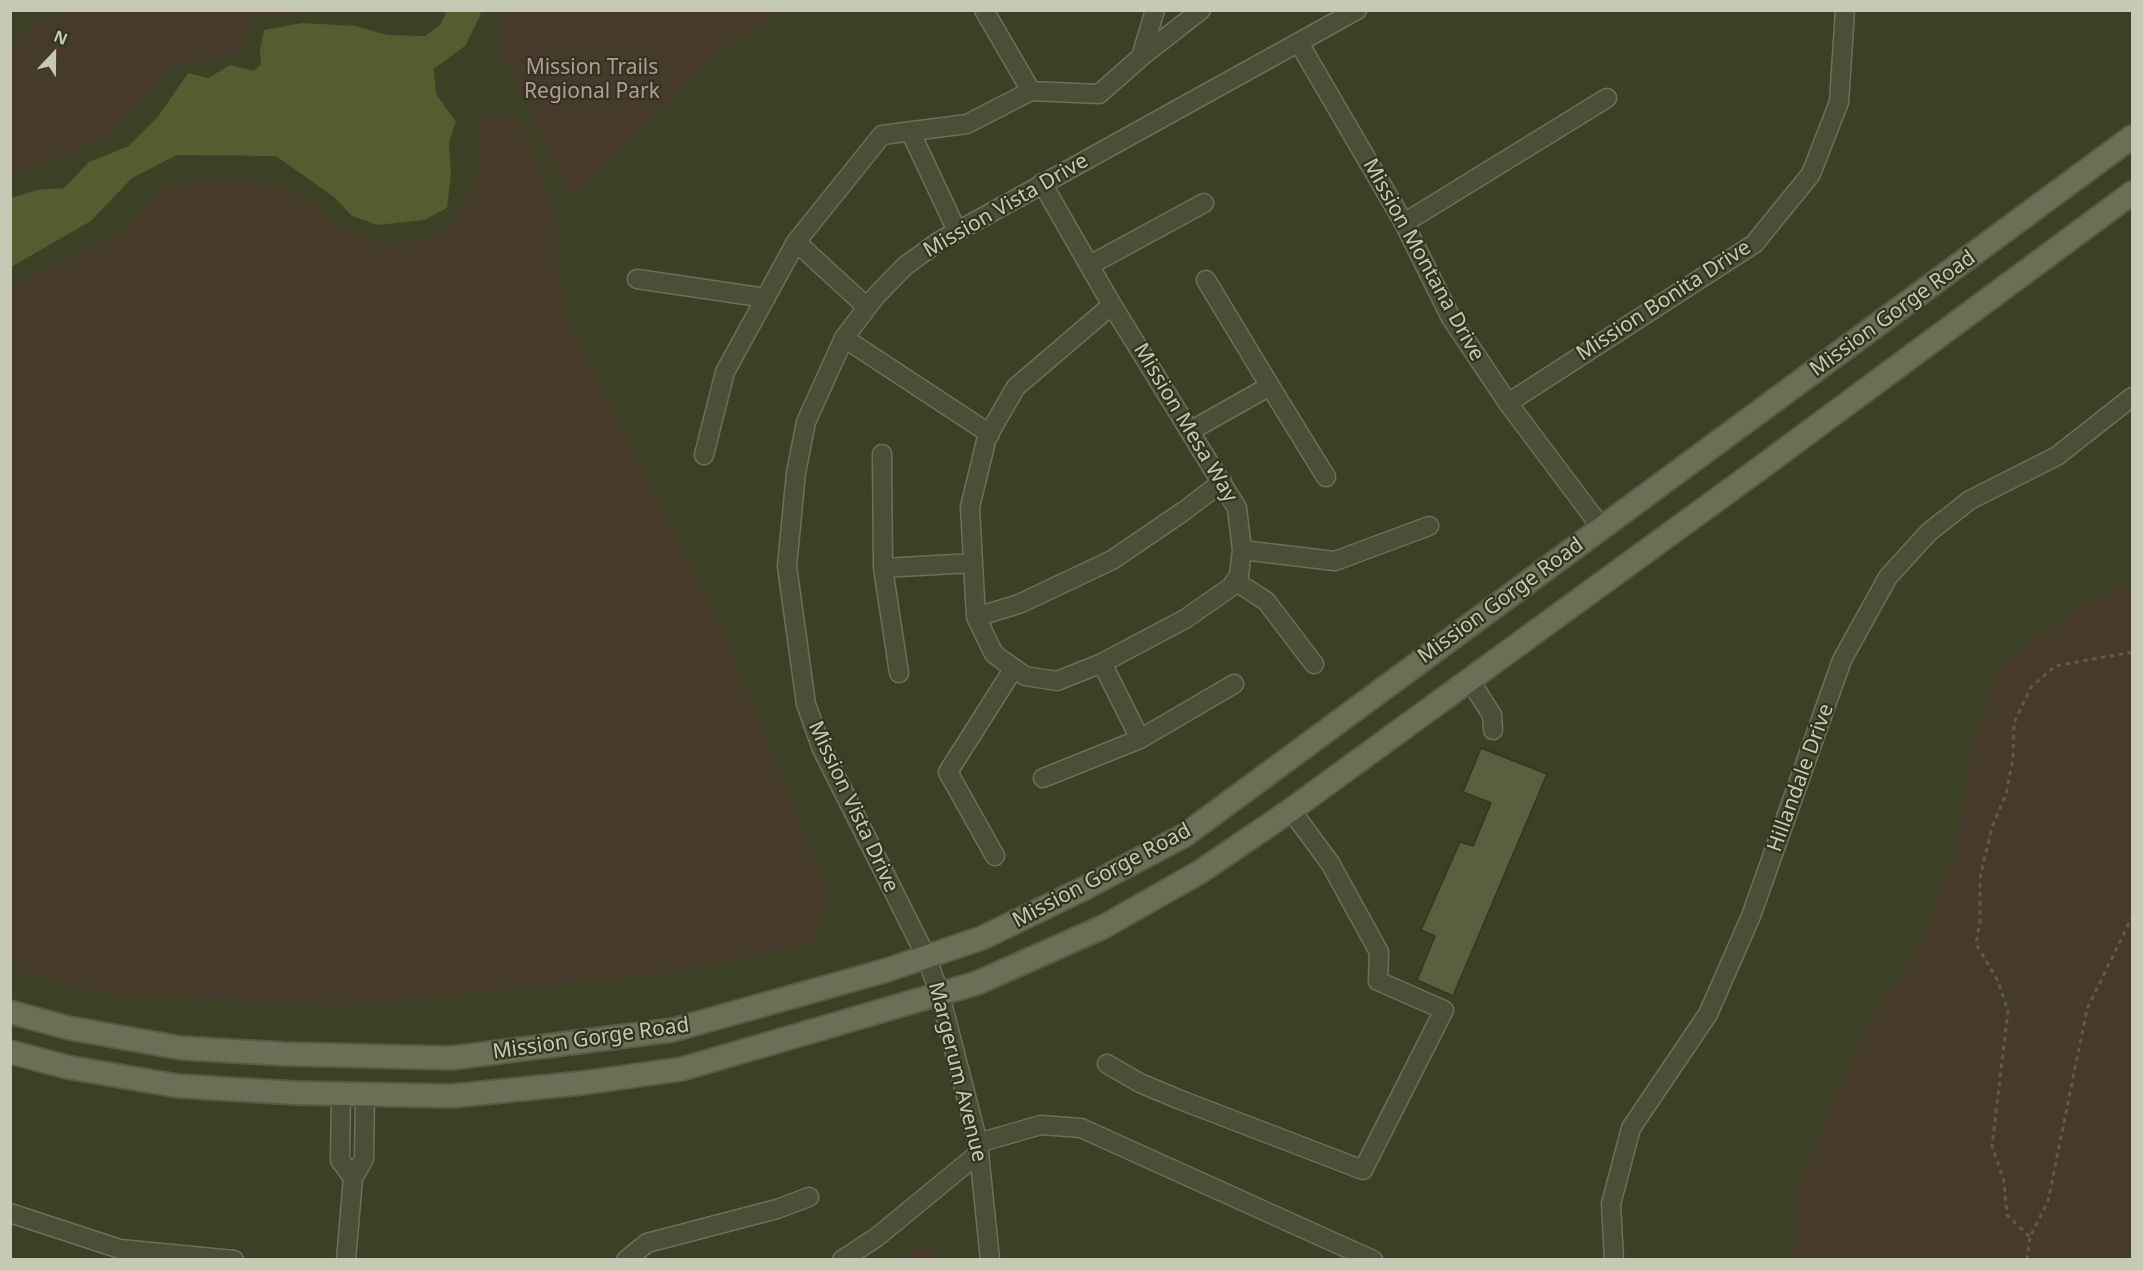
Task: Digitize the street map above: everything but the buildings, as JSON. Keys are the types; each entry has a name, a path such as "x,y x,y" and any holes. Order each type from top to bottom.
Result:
{"main road":[{"name":"Mission Gorge Road","path":"10,1012 69,1028 181,1048 285,1054 451,1058 673,1030 927,958 982,938 1085,888 1185,835 2133,137"},
{"name":"Mission Gorge Road","path":"10,1052 67,1067 178,1086 341,1094 452,1096 582,1083 682,1069 977,983 1103,927 1200,872 1290,810 2133,193"}],"street":[{"path":"984,10 1031,91"},
{"path":"1141,57 1155,10"},
{"path":"704,455 725,372 796,242 882,135 966,124 1031,91 1099,94 1141,57 1201,10"},
{"name":"Mission Vista Drive","path":"927,958 822,749 806,704 798,657 788,566 796,474 806,423 844,338 867,307 905,266 957,231 1357,10"},
{"name":"Mission Bonita Drive","path":"1508,403 1754,244 1811,174 1839,102 1845,10"},
{"name":"Mission Montana Drive","path":"1299,43 1404,223 1451,318 1508,403 1601,527"},
{"path":"1404,223 1607,98"},
{"path":"910,131 957,231"},
{"name":"Mission Mesa Way","path":"1042,183 1112,304 1237,508 1242,550 1235,580"},
{"path":"1090,265 1204,203"},
{"path":"796,242 867,307"},
{"path":"637,279 766,298"},
{"path":"1206,280 1326,477"},
{"path":"1112,304 1016,387 990,434 970,507 976,617 994,654 1025,676 1057,681 1102,663 1185,620 1231,587 1235,580 1266,602 1314,664"},
{"path":"844,338 990,434"},
{"path":"1190,431 1270,386"},
{"name":"Hillandale Drive","path":"1614,1260 1611,1204 1631,1128 1708,1014 1751,916 1842,660 1888,577 1929,532 1970,500 2056,456 2133,397"},
{"path":"882,454 883,568 899,673"},
{"path":"976,617 1019,604 1112,560 1222,482"},
{"path":"1242,550 1335,561 1429,526"},
{"path":"883,568 973,563"},
{"path":"1102,663 1140,739"},
{"path":"995,856 948,772 1014,668"},
{"path":"1469,679 1492,714 1493,730"},
{"path":"1043,778 1140,739 1234,684"},
{"path":"1107,1064 1140,1083 1178,1099 1364,1170 1444,1010 1378,981 1378,952 1330,863 1290,810"},
{"name":"Margerum Avenue","path":"927,958 940,995 979,1148 990,1260"},
{"path":"341,1094 340,1160 353,1178"},
{"path":"346,1260 353,1178 364,1159 365,1094"},
{"path":"842,1260 877,1238 979,1148 1041,1125 1081,1128 1374,1260"},
{"path":"626,1260 647,1243 777,1209 809,1197"},
{"path":"10,1213 120,1249 234,1260"}],"path":[{"path":"2030,1237 2007,1215 2004,1181 1992,1146 2008,1011 1998,981 1976,944 1980,921 1980,878 1992,827 2006,794 2013,758 2014,723 2031,687 2055,666 2133,652"},
{"path":"2027,1260 2030,1237 2048,1201 2087,1009 2133,917"}],"green space":[{"path":"61,10 326,11 248,19 240,53 169,69 146,98 104,139 11,178 11,39"},
{"name":"Mission Trails Regional Park","path":"499,10 786,11 729,44 571,197 502,56"},
{"path":"477,116 518,118 556,210 558,262 566,317 721,626 828,889 815,943 678,972 348,1006 109,994 11,970 11,285 125,230 167,185 233,179 297,191 333,224 388,246 445,232 477,181"},
{"path":"2132,583 2132,1259 1793,1259 1796,1189 1863,1032 1918,949 1956,852 1970,758 1999,669 2075,608"},
{"path":"931,1244 938,1259 900,1259"}],"shaded area":[{"path":"302,23 356,26 387,35 423,36 432,51 436,94 456,122 449,141 451,174 447,208 424,220 377,225 352,216 334,197 276,156 177,155 132,178 91,221 11,267 11,198 37,190 64,188 89,162 129,146 157,118 188,73 208,78 230,65 254,71 261,64 260,50 264,30"}],"waterway":[{"path":"396,69 411,66 453,35 465,10"}]}
